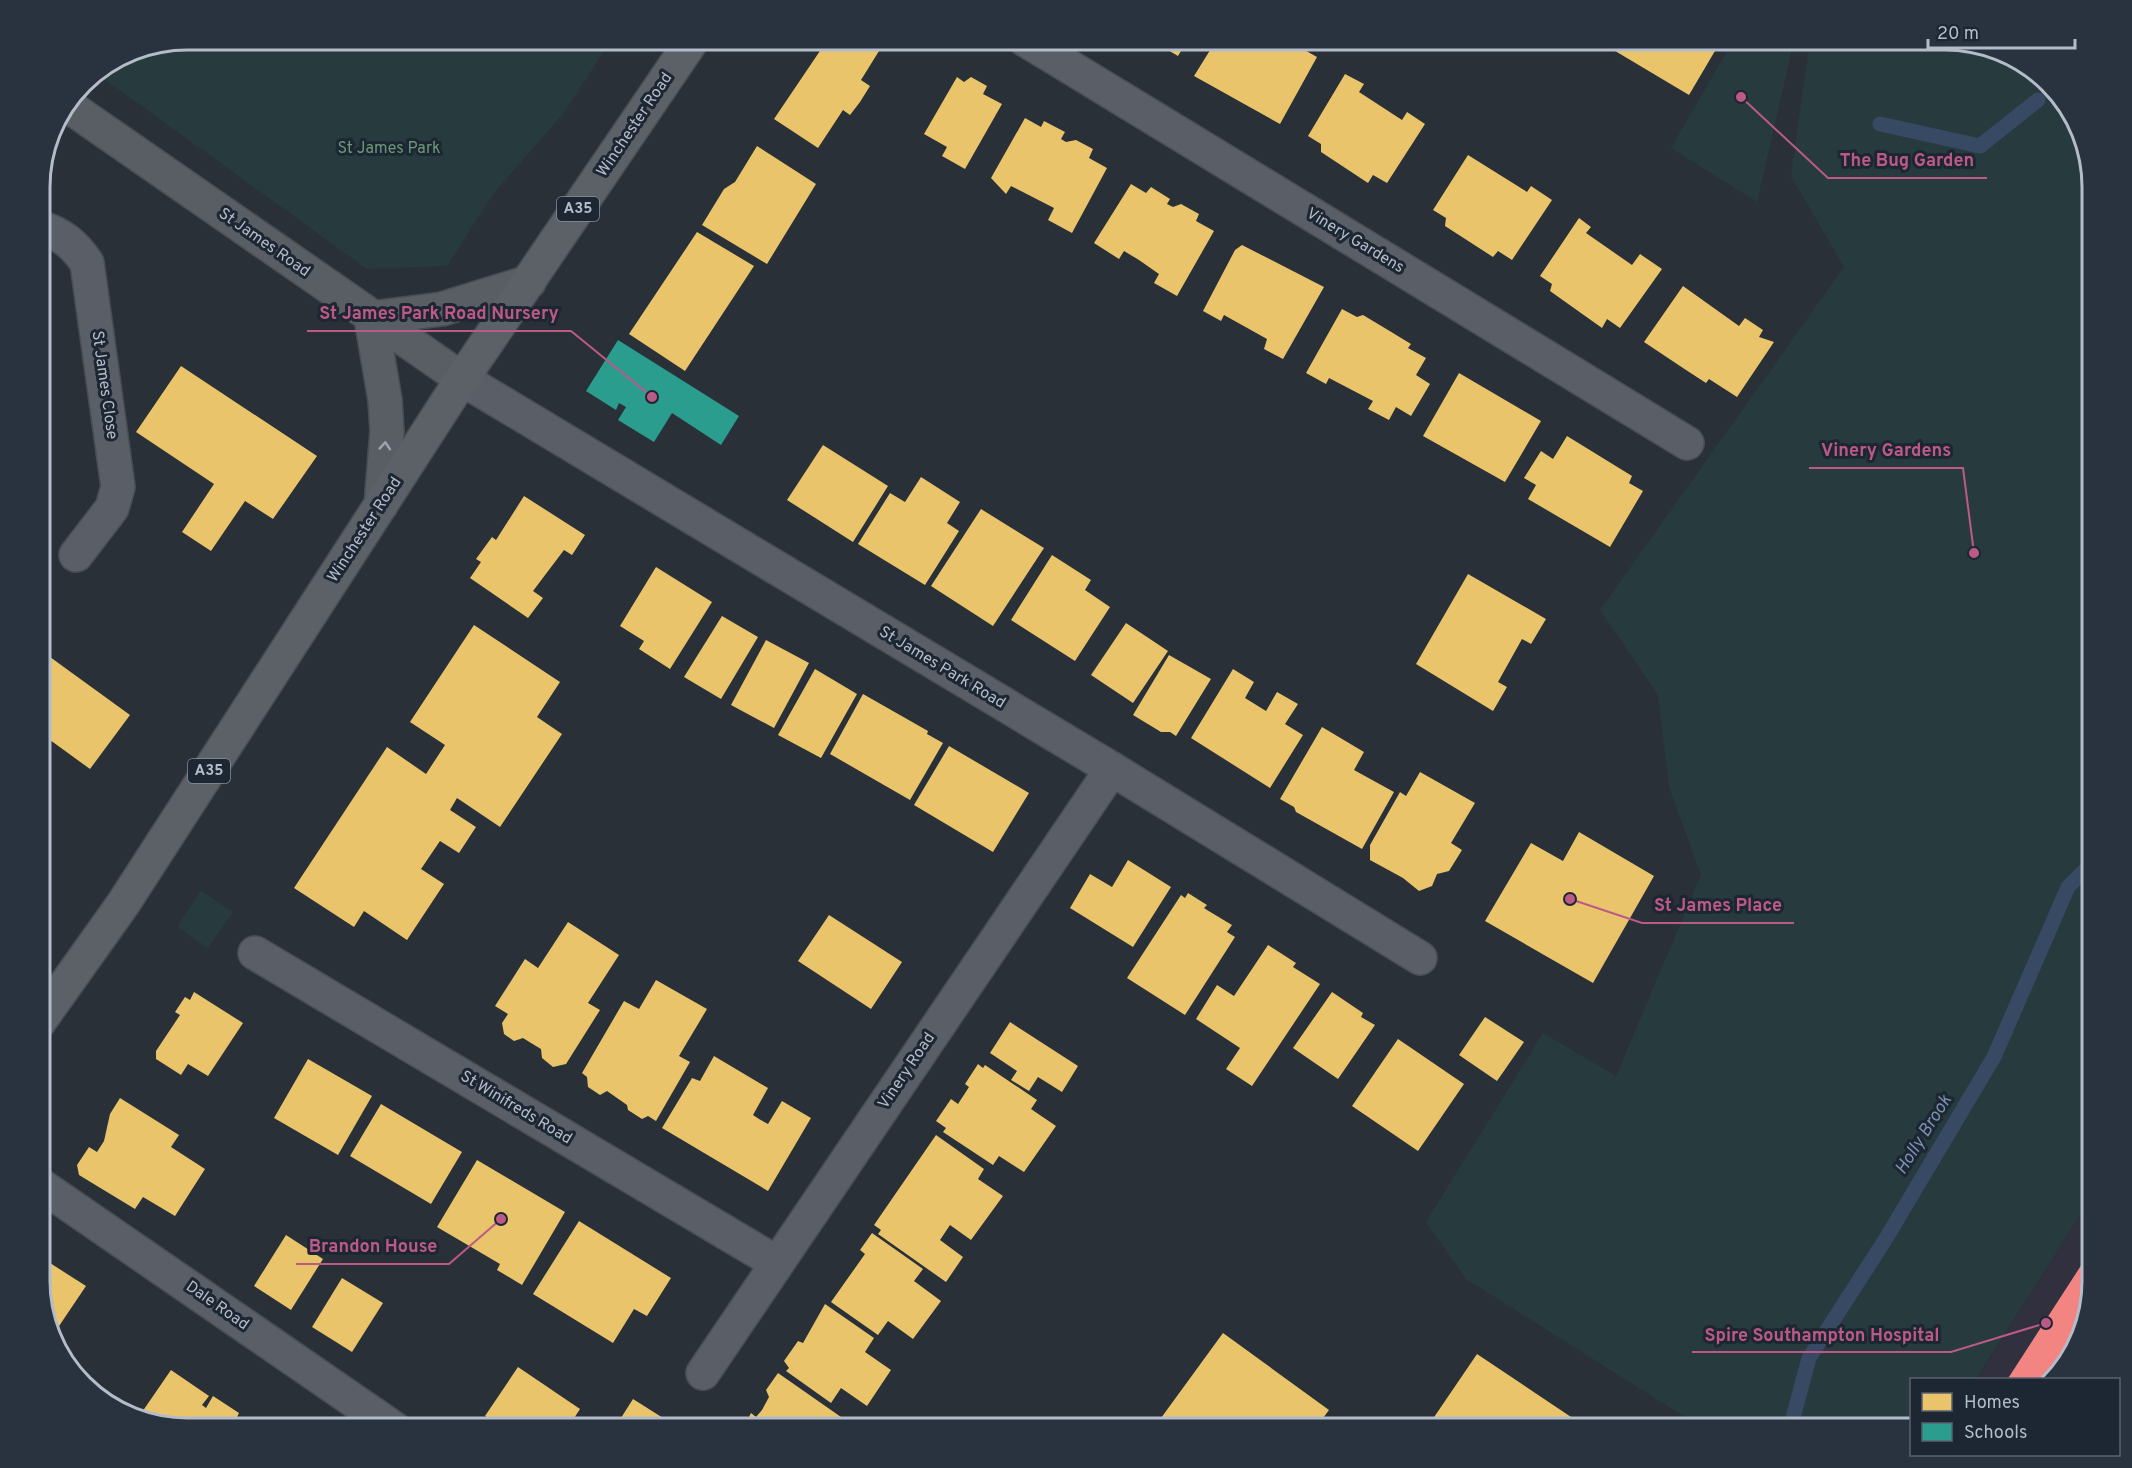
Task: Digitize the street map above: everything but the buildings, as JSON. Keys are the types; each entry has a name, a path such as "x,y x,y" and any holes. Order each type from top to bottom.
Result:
{"main road":[{"name":"Winchester Road","path":"50,1007 123,904 462,379 686,50"}],"street":[{"name":"Vinery Gardens","path":"1042,50 1687,443"},
{"name":"St James Road","path":"73,109 462,379"},
{"name":"St James Close","path":"50,231 75,245 87,263 118,487 112,508 76,555"},
{"path":"381,505 386,410 371,318 442,309 529,282"},
{"name":"St James Park Road","path":"462,379 1112,769 1420,958"},
{"name":"Vinery Road","path":"704,1373 1112,769"},
{"name":"St Winifreds Road","path":"255,952 777,1263"},
{"name":"Dale Road","path":"50,1192 378,1418"}],"shaded area":[{"path":"2082,1212 2081,1299 2078,1315 2059,1358 2043,1378 1977,1378"}],"green space":[{"name":"St James Park","path":"186,50 605,50 563,114 493,194 447,266 367,269 103,78 142,57"},
{"path":"1728,50 1792,50 1757,202 1671,148"},
{"path":"1808,50 1946,50 1990,57 2022,73 2036,83 2054,103 2072,134 2081,169 2082,1212 1977,1378 1910,1378 1910,1418 1687,1418 1466,1279 1426,1222 1543,1033 1616,1076 1701,875 1669,787 1658,695 1600,610 1844,267 1791,176"},
{"path":"201,891 233,912 208,948 177,927"}],"waterway":[{"path":"1880,124 1980,146 2038,100"},
{"name":"Holly Brook","path":"1793,1418 1809,1358 1885,1240 1994,1057 2068,887 2082,873"}],"place":[{"name":"The Bug Garden","path":"1741,97"},
{"name":"St James Park Road Nursery","path":"652,397"},
{"name":"Vinery Gardens","path":"1974,553"},
{"name":"St James Place","path":"1570,899"},
{"name":"Brandon House","path":"501,1219"},
{"name":"Spire Southampton Hospital","path":"2046,1323"}]}
